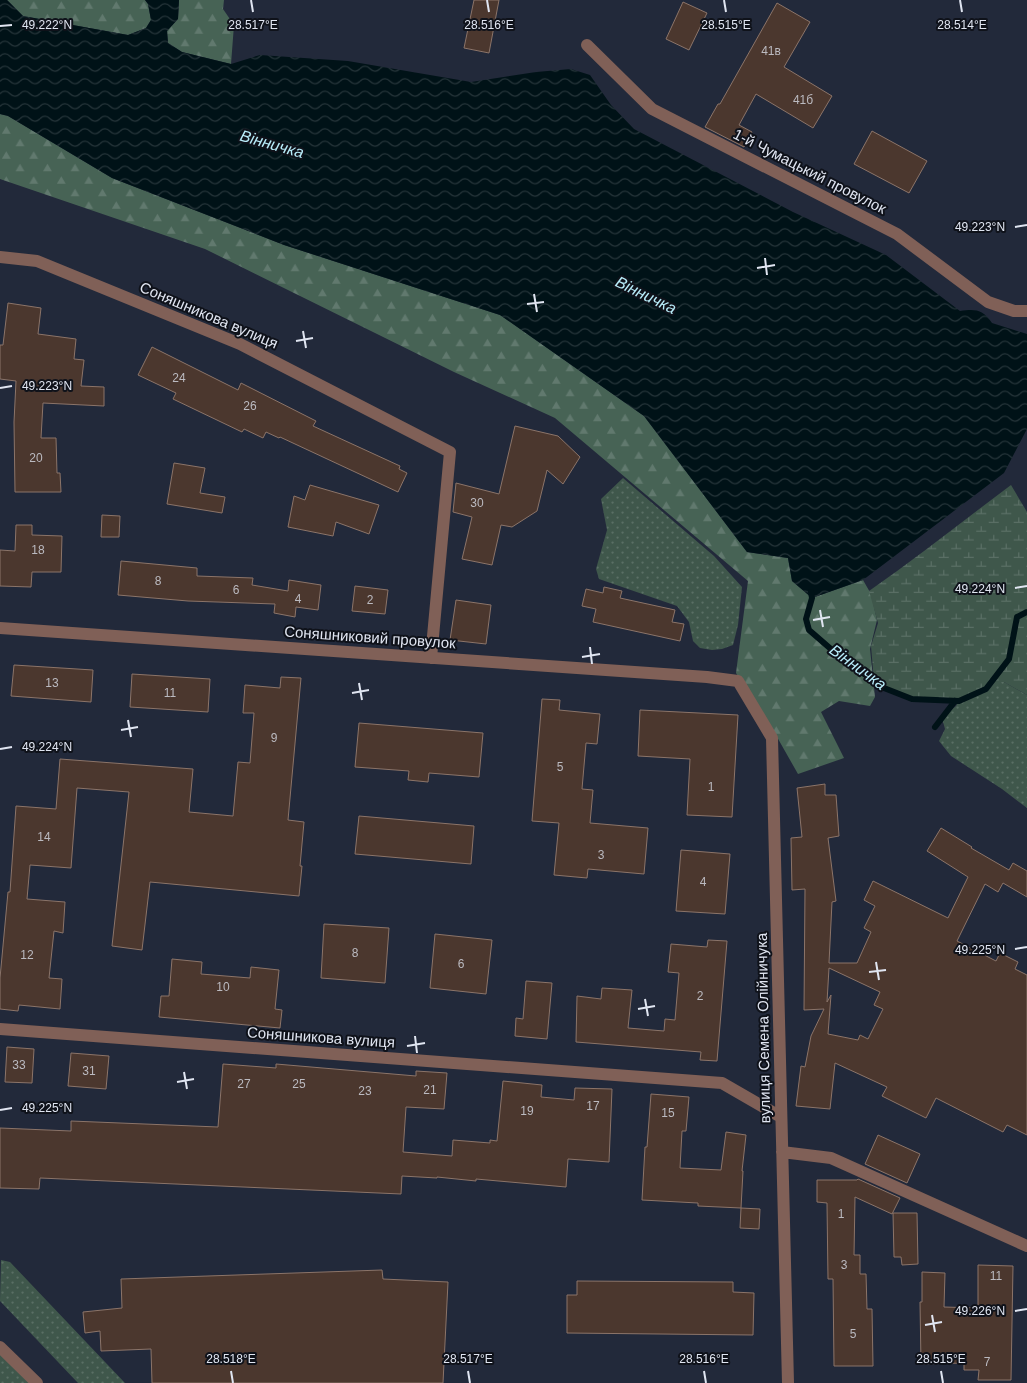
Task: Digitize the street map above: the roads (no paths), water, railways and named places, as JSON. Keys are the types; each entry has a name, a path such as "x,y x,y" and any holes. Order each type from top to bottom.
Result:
{"street":[{"name":"1-й Чумацький провулок","path":"587,45 652,109 897,234 988,302 1014,311 1027,311"},
{"name":"Соняшникова вулиця","path":"0,257 38,262 240,344 450,452 431,658"},
{"name":"Соняшниковий провулок","path":"0,628 707,677 738,682"},
{"name":"вулиця Семена Олійничука","path":"738,682 772,738 788,1383"},
{"name":"Соняшникова вулиця","path":"0,1029 722,1083 781,1117"},
{"path":"782,1152 831,1158 1027,1246"},
{"path":"0,1347 37,1383"}],"water":[{"path":"0,0 7,0 23,16 128,35 146,28 151,20 148,4 145,0 179,0 178,19 167,31 168,43 182,52 231,64 260,55 348,61 471,82 536,72 571,69 590,75 611,105 634,129 793,212 886,255 960,311 978,311 985,315 992,323 1027,334 1027,429 1004,473 863,580 812,598 792,581 788,558 747,552 644,416 500,315 284,245 112,178 8,116 0,114"}],"waterway":[{"name":"Вінничка","path":"811,592 812,598 806,619 809,630 839,656 884,688 912,699 959,701 986,689 1009,659 1017,617 1027,612"},
{"path":"935,727 955,701"}]}
